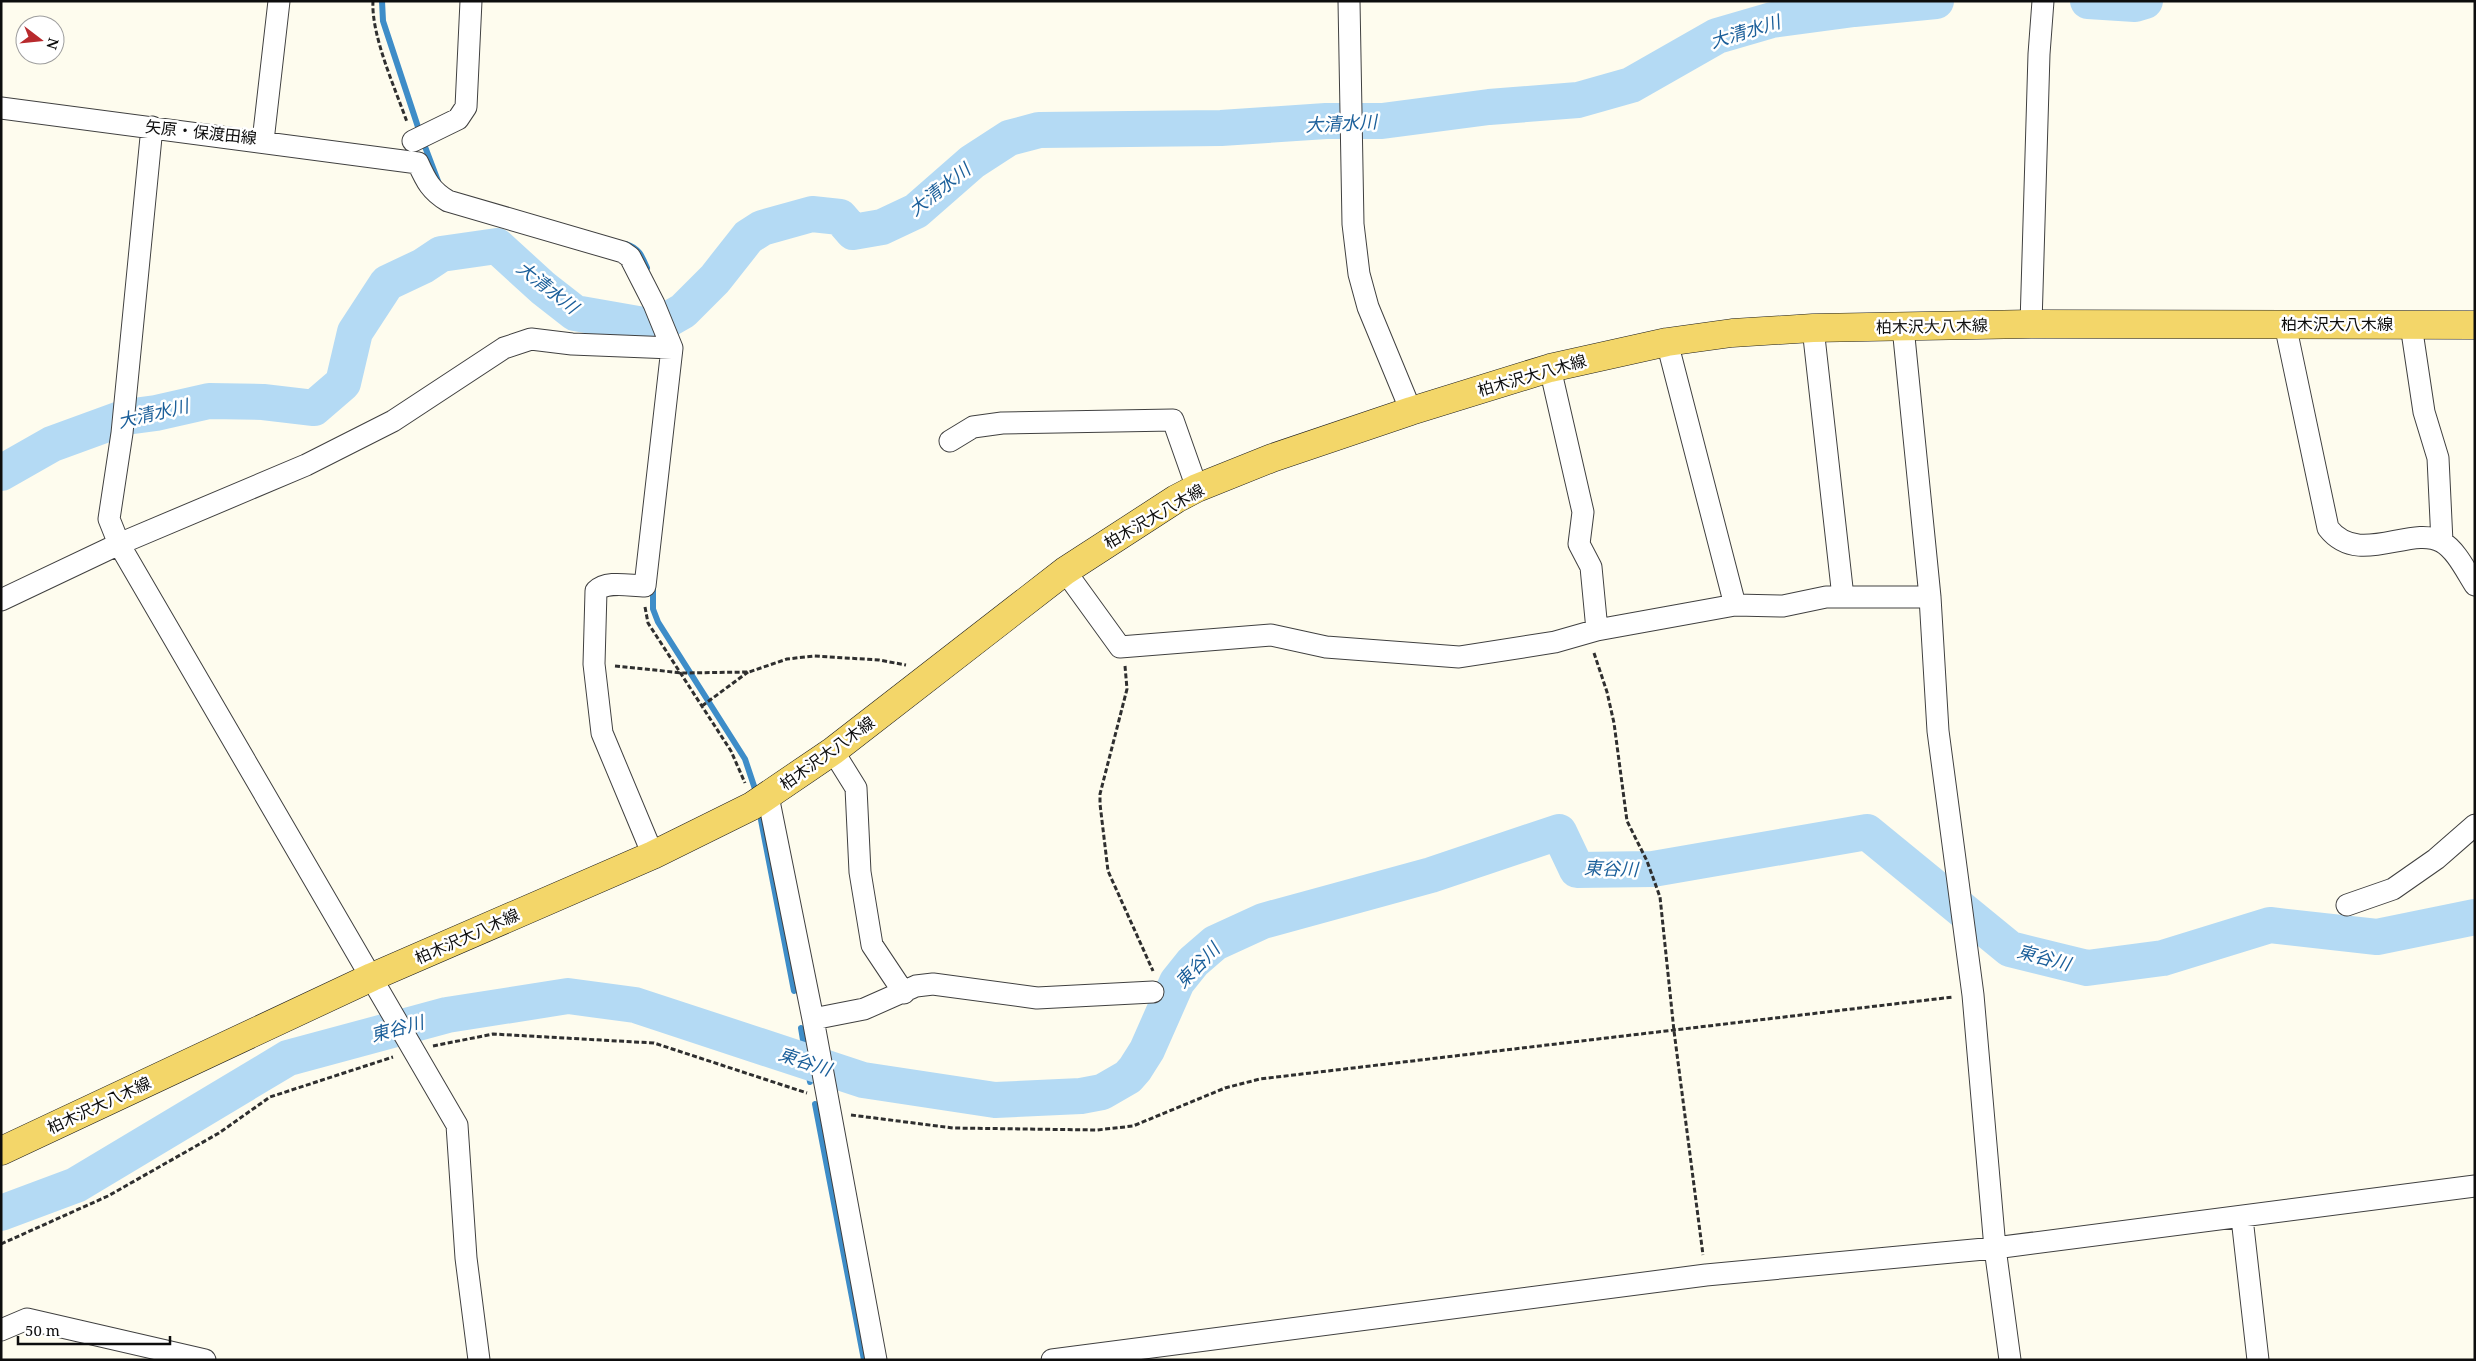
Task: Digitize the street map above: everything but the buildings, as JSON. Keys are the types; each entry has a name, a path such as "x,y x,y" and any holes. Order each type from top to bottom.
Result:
{"main road":[{"name":"柏木沢大八木線","path":"1,1151 372,977 652,855 757,791 833,751 1065,571 1176,499 1197,488 1272,458 1411,411 1550,368 1666,342 1732,333 1813,328 2031,324 2475,325"}],"street":[{"name":"矢原・保渡田線","path":"1,108 263,141 279,1"},
{"path":"413,141 458,119 466,108 471,1"},
{"path":"1349,1 1353,224 1360,274 1368,307 1411,411"},
{"path":"2031,324 2039,54 2043,2"},
{"path":"152,127 122,433 109,519 119,544 457,1125 466,1258 479,1360"},
{"path":"263,141 418,163 428,186 435,194 448,201 623,252 630,257 654,304 670,343 645,586 607,585 600,587 596,591 594,664 602,734 652,855"},
{"path":"2285,324 2328,528 2335,537 2360,546 2431,537 2449,548 2475,585"},
{"path":"2411,325 2424,412 2438,458 2442,542"},
{"path":"1903,327 1930,597 1938,731 1973,994 1995,1248 2010,1360"},
{"path":"1813,328 1843,597"},
{"path":"1,600 119,544 306,465 393,421 504,348 531,339 572,344 670,343"},
{"path":"1666,342 1735,605"},
{"path":"1550,368 1583,512 1579,544 1591,567 1592,632"},
{"path":"950,441 973,427 1002,423 1172,420 1197,488"},
{"path":"1065,571 1120,647 1271,636 1326,648 1459,657 1555,642 1592,632 1735,605 1784,606 1826,597 1930,597"},
{"path":"833,751 856,788 860,872 872,945 904,993"},
{"path":"757,791 814,1025 876,1360"},
{"path":"2347,905 2393,889 2436,859 2475,825"},
{"path":"814,1025 864,1009 904,993 916,986 933,984 1037,998 1152,992"},
{"path":"1052,1360 1706,1275 1995,1248 2242,1218 2475,1186"},
{"path":"2242,1218 2258,1360"},
{"path":"1,1330 27,1319 205,1360"}],"path":[{"path":"373,1 372,12 376,30 413,141"},
{"path":"645,586 644,599 648,623 682,672 757,791"},
{"path":"1592,632 1614,723 1627,821 1647,861 1660,897 1674,1032 1706,1275"},
{"path":"1120,647 1127,689 1100,794 1100,804 1108,871 1158,982 1152,992"},
{"path":"703,705 749,672 787,659 814,656 879,660 936,670"},
{"path":"594,664 682,672 749,672"},
{"path":"1,1244 108,1196 219,1133 270,1097 411,1048 493,1034 654,1043 773,1080 804,1092 953,1128 1097,1130 1133,1126 1225,1088 1260,1079 1674,1032 1973,994"}],"waterway":[{"path":"382,1 383,21 419,130"},
{"name":"大清水川","path":"1,473 52,444 126,417 156,413 209,401 263,402 314,408 343,383 355,332 387,283 423,266 441,254 497,246 543,288 575,313 655,327 683,311 715,279 748,237 762,228 812,214 840,217 853,232 882,227 916,211 972,162 1009,138 1039,130 1221,128 1326,121 1382,121 1489,107 1578,100 1631,85 1717,36 1772,20 1936,1"},
{"name":"大清水川","path":"2088,1 2135,4 2145,1"},
{"path":"424,144 438,181"},
{"path":"626,244 637,250 647,268"},
{"path":"653,586 653,609 658,622 745,759 755,789"},
{"path":"761,820 794,991"},
{"name":"東谷川","path":"1,1213 76,1185 288,1058 447,1015 568,996 635,1005 863,1080 995,1100 1081,1096 1102,1092 1128,1077 1135,1069 1147,1050 1177,982 1193,962 1215,943 1263,921 1431,875 1559,832 1577,870 1653,869 1867,832 2010,949 2087,968 2163,958 2270,925 2377,937 2475,917"},
{"path":"801,1028 810,1082"},
{"path":"815,1104 864,1360"}]}
